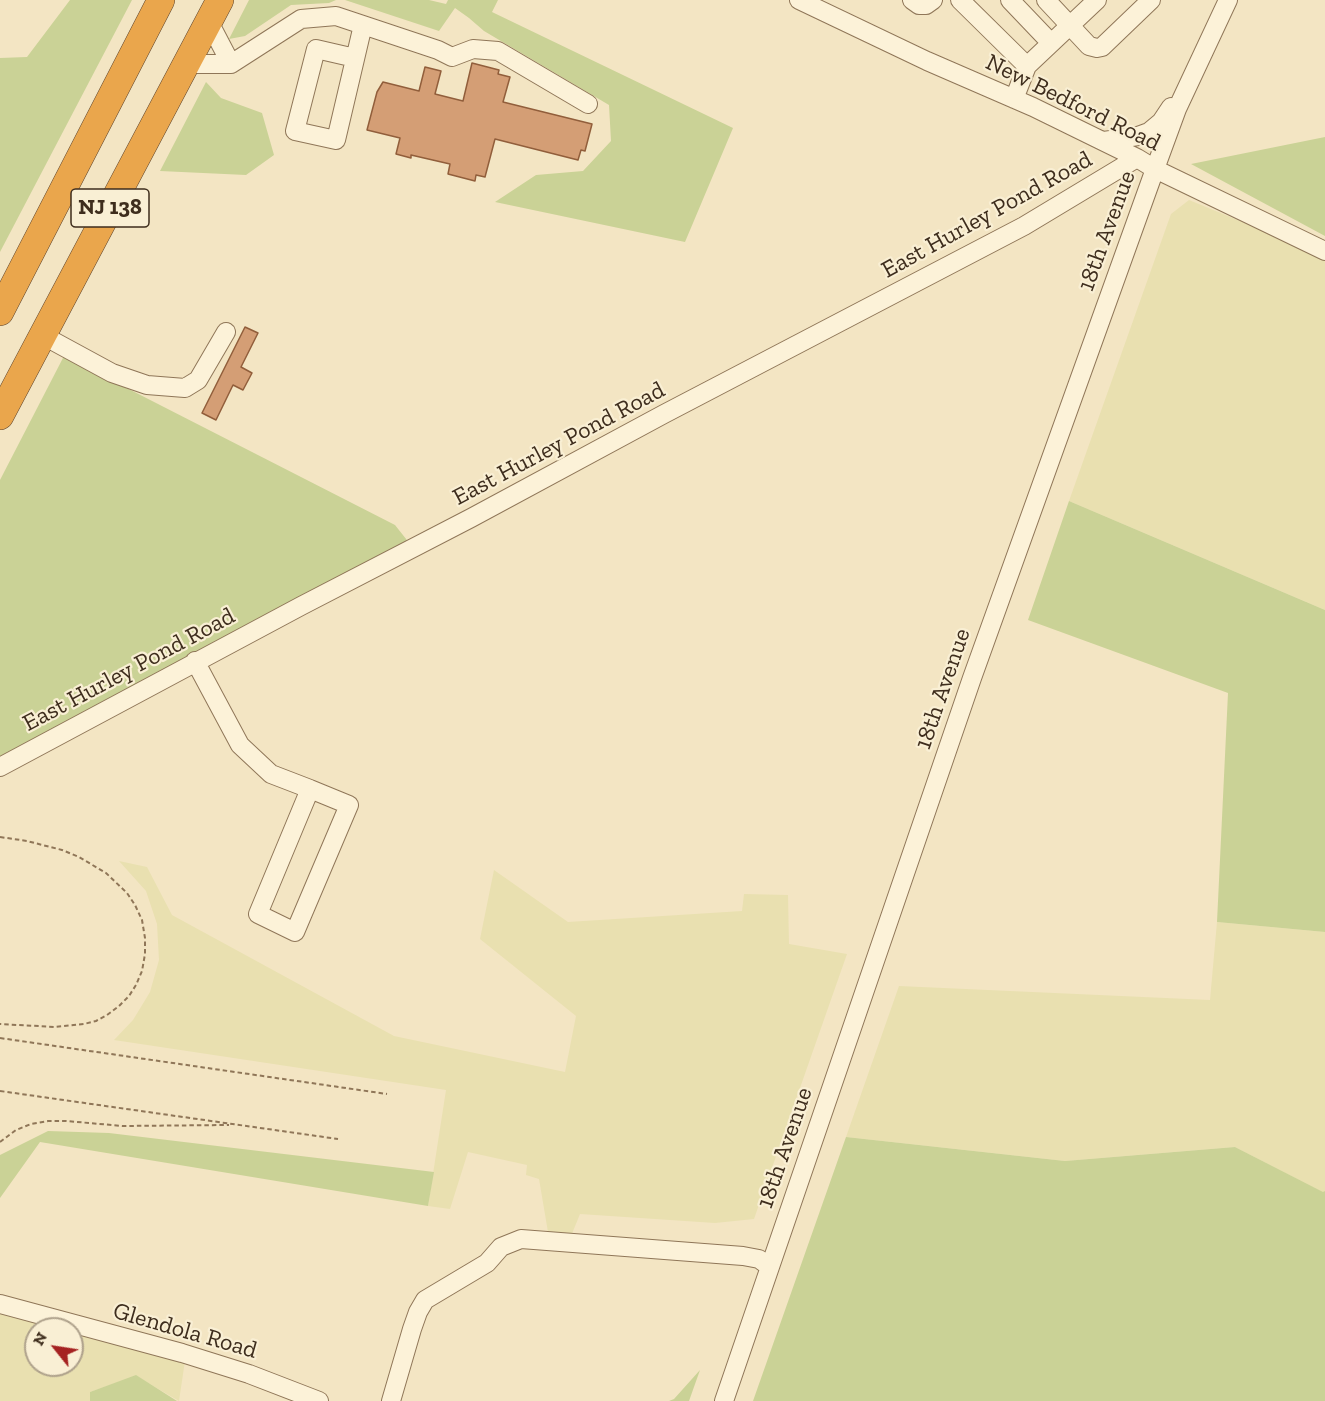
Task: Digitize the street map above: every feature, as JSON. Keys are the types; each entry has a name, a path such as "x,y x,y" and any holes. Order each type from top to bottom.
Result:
{"highway":[{"path":"147,26 154,0"},
{"name":"NJ 138","path":"0,312 161,0"},
{"name":"NJ 138","path":"0,416 215,11"}],"street":[{"name":"New Bedford Road","path":"799,0 1103,141 1155,169 1325,251"},
{"path":"912,0 926,5 933,0"},
{"path":"960,0 1027,66"},
{"path":"1010,0 1051,43"},
{"path":"1046,0 1092,48 1102,47 1151,0"},
{"path":"1014,99 1027,66 1097,0"},
{"name":"18th Avenue","path":"724,1401 968,688 1177,109 1227,1"},
{"path":"215,11 231,64"},
{"path":"187,64 231,64 301,19 336,16 438,50 452,57 473,49 498,51 588,104"},
{"path":"355,58 316,49 296,131 336,140 363,25"},
{"path":"1103,141 1138,136 1149,132 1161,122 1201,56"},
{"name":"East Hurley Pond Road","path":"0,767 664,414 1024,226 1137,158"},
{"path":"42,335 112,373 147,385 185,388 198,380 226,332"},
{"path":"195,662 240,745 271,774 310,789 349,805 295,932 258,914 310,789"},
{"path":"392,1401 412,1329 425,1300 487,1263 501,1248 521,1239 742,1256 759,1259 770,1267"},
{"name":"Glendola Road","path":"0,1304 182,1353 249,1374 320,1401"}],"path":[{"path":"0,837 62,850 106,873 135,905 142,920 145,938 142,971 136,985 129,996 107,1015 84,1024 55,1027 0,1024"},
{"path":"0,1038 387,1094"},
{"path":"0,1091 338,1139"},
{"path":"0,1142 16,1130 48,1121 123,1126 236,1125"}],"shaded area":[{"path":"1189,200 1325,256 1325,610 1069,501 1171,214"},
{"path":"119,861 147,867 172,915 394,1036 565,1072 576,1016 480,939 494,870 568,922 742,911 744,894 788,895 789,944 847,954 754,1219 715,1223 580,1214 569,1241 549,1238 539,1179 526,1175 527,1165 468,1152 450,1209 428,1206 446,1090 114,1040 133,1020 150,992 159,960 157,924 146,891"},
{"path":"1217,922 1325,932 1324,1193 1235,1147 1065,1161 846,1137 899,986 1210,1000"},
{"path":"0,1305 46,1317 24,1317 24,1377 84,1377 84,1327 186,1354 179,1401 136,1376 90,1392 90,1401 0,1401"}],"green space":[{"path":"70,0 132,0 0,252 0,58 27,57"},
{"path":"249,0 336,0 329,3 291,5 245,36 229,39"},
{"path":"345,0 429,0 446,4 448,0 498,0 492,12 733,128 685,242 495,202 536,175 583,171 611,141 609,105 484,31 455,8 439,31"},
{"path":"206,82 221,98 262,113 274,155 246,175 160,171"},
{"path":"1325,137 1325,236 1191,164"},
{"path":"64,356 395,525 414,549 0,768 0,480"},
{"path":"1069,501 1325,610 1325,932 1217,922 1228,693 1028,620"},
{"path":"48,1131 109,1133 434,1172 428,1206 40,1142 0,1198 0,1155"},
{"path":"846,1137 1065,1161 1235,1147 1325,1191 1325,1401 753,1401"},
{"path":"700,1370 689,1401 669,1401 674,1399"},
{"path":"136,1375 177,1401 90,1401 90,1392"}],"building":[{"path":"472,63 499,70 498,74 510,77 503,102 592,124 585,151 581,150 578,160 495,139 485,177 476,175 475,181 448,174 450,164 396,154 400,138 367,130 377,92 383,82 419,91 425,67 441,71 435,94 463,101"},
{"path":"245,327 258,333 241,367 252,373 243,390 233,385 216,420 202,413"}]}
